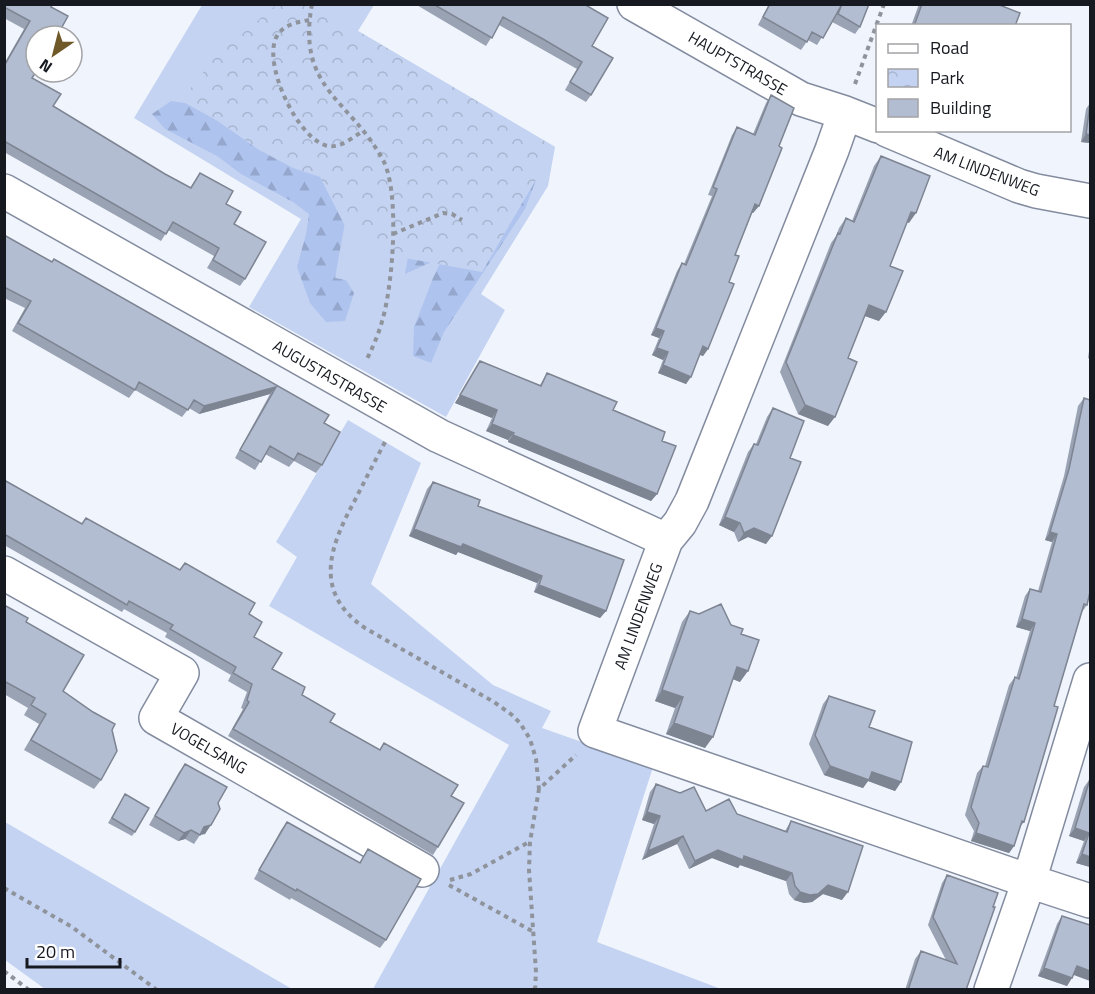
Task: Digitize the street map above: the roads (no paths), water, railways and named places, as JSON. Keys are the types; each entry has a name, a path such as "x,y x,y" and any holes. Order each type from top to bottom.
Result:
{"street":[{"name":"HAUPTSTRASSE","path":"636,5 801,99 845,112"},
{"path":"845,112 876,125"},
{"name":"AM LINDENWEG","path":"845,112 832,150 692,501 680,523 666,540 595,731 1029,881"},
{"name":"AM LINDENWEG","path":"892,132 1019,186 1090,201"},
{"name":"AUGUSTASTRASSE","path":"4,191 400,416 477,455 666,540"},
{"name":"VOGELSANG","path":"4,573 182,673 156,718 430,874"},
{"path":"991,990 1029,881 1090,680"},
{"path":"1029,881 1090,901"}]}
